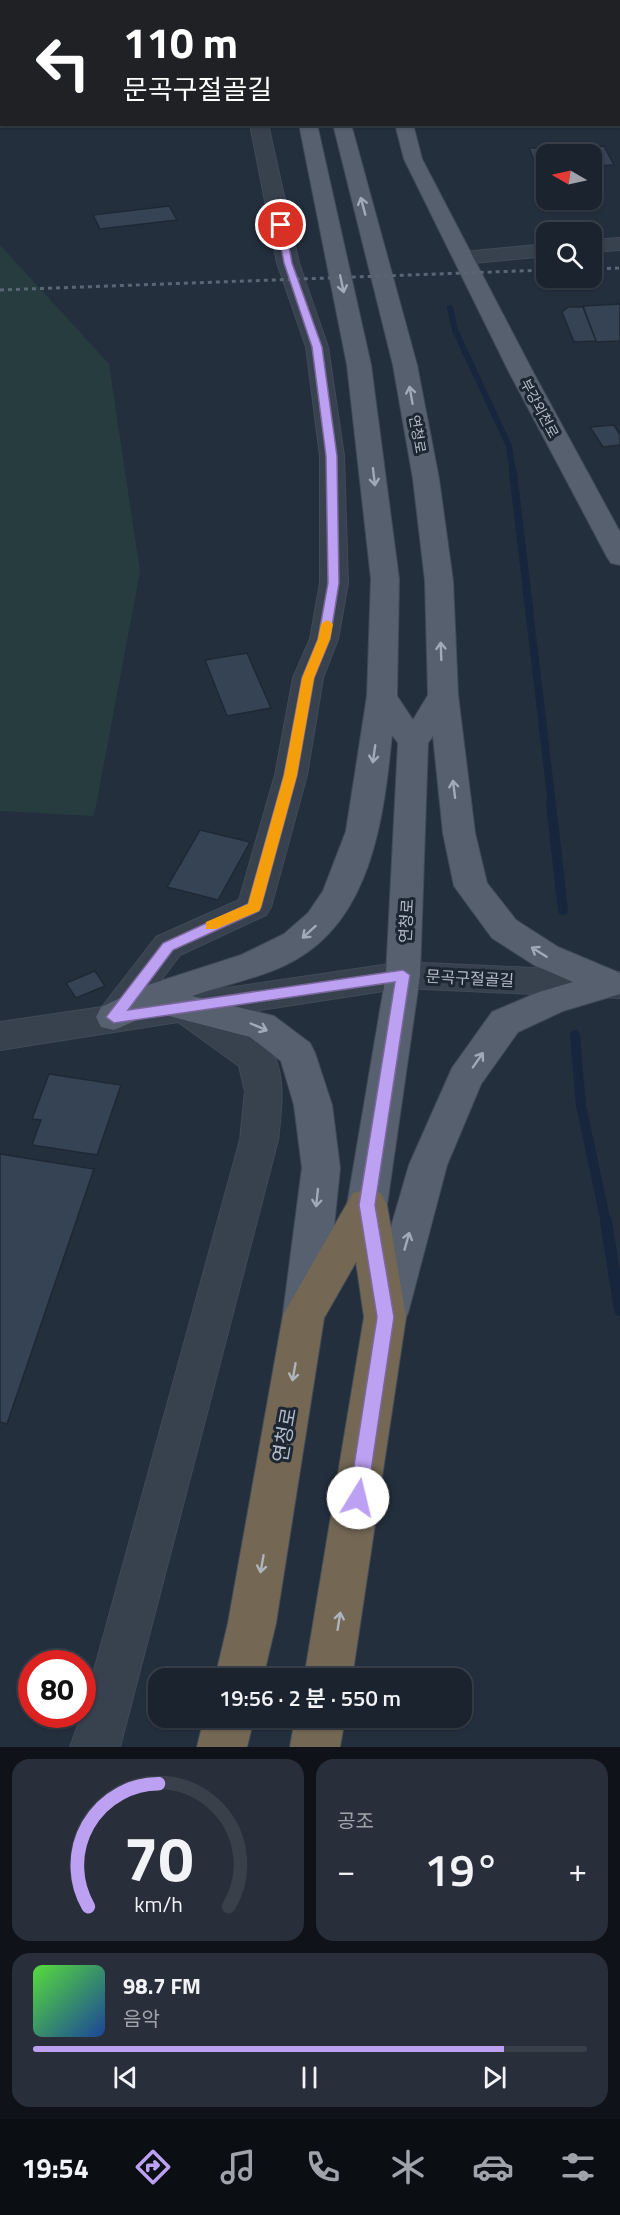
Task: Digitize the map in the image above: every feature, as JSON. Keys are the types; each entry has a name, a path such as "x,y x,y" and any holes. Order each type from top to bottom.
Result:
{"highway":[{"name":"연청로","path":"241,1668 252,1623 304,1315 367,1205"},
{"name":"연청로","path":"330,1668 385,1317 367,1205"},
{"path":"222,1747 227,1728"},
{"path":"315,1747 318,1728"}],"main road":[{"path":"114,1017 175,988 263,959 296,944 326,917 347,880 367,803 382,696 385,579 359,365 308,126"},
{"name":"연청로","path":"343,126 405,365 424,467 439,581 443,695 413,743 403,975 367,1205"},
{"name":"부강외천로","path":"405,126 413,159 620,557"},
{"path":"443,695 459,833 471,886 504,929 546,956 616,984"},
{"path":"382,696 413,743"},
{"path":"385,1317 428,1165 465,1078 505,1022 552,1001 616,984"},
{"path":"182,1007 261,1026 297,1053 313,1105 321,1168 304,1315"}],"street":[{"path":"114,1017 168,946 254,907 291,775 308,678 324,639 334,583 332,456 317,347 288,263 259,126"},
{"path":"602,245 620,244"},
{"path":"463,258 536,251"},
{"name":"문곡구절골길","path":"0,1036 403,975 616,984"},
{"path":"95,1747 114,1687 260,1140 264,1091 255,1058 182,1007"}],"green space":[{"path":"0,245 109,364 140,572 94,816 0,811"}],"building":[{"path":"602,146 604,146 614,165 602,166"},
{"path":"529,148 536,148 536,165"},
{"path":"169,206 177,220 100,229 93,215"},
{"path":"620,304 620,341 596,342 583,306"},
{"path":"568,307 583,307 596,341 574,342 562,312"},
{"path":"614,425 620,435 620,445 603,447 590,427"},
{"path":"247,653 271,708 227,716 205,660"},
{"path":"200,830 250,842 218,900 167,887"},
{"path":"95,971 105,986 76,998 66,983"},
{"path":"49,1074 121,1085 97,1155 32,1145 41,1120 32,1119"},
{"path":"0,1154 94,1169 7,1424 0,1422"}],"waterway":[{"path":"450,308 455,330 509,446 513,474"},
{"path":"513,472 552,805"},
{"path":"551,804 563,910"},
{"path":"575,1035 581,1105 606,1223"},
{"path":"606,1221 620,1310"}],"railway":[{"path":"602,269 620,268"},
{"path":"0,290 536,270"}],"slow traffic":[{"path":"211,926 254,907 291,775 308,678 324,639 327,624"}],"route":[{"path":"281,225 288,263 317,347 332,456 334,583 324,639 308,678 291,775 254,907 168,946 114,1017 403,975 367,1205 385,1317 358,1498"}]}
